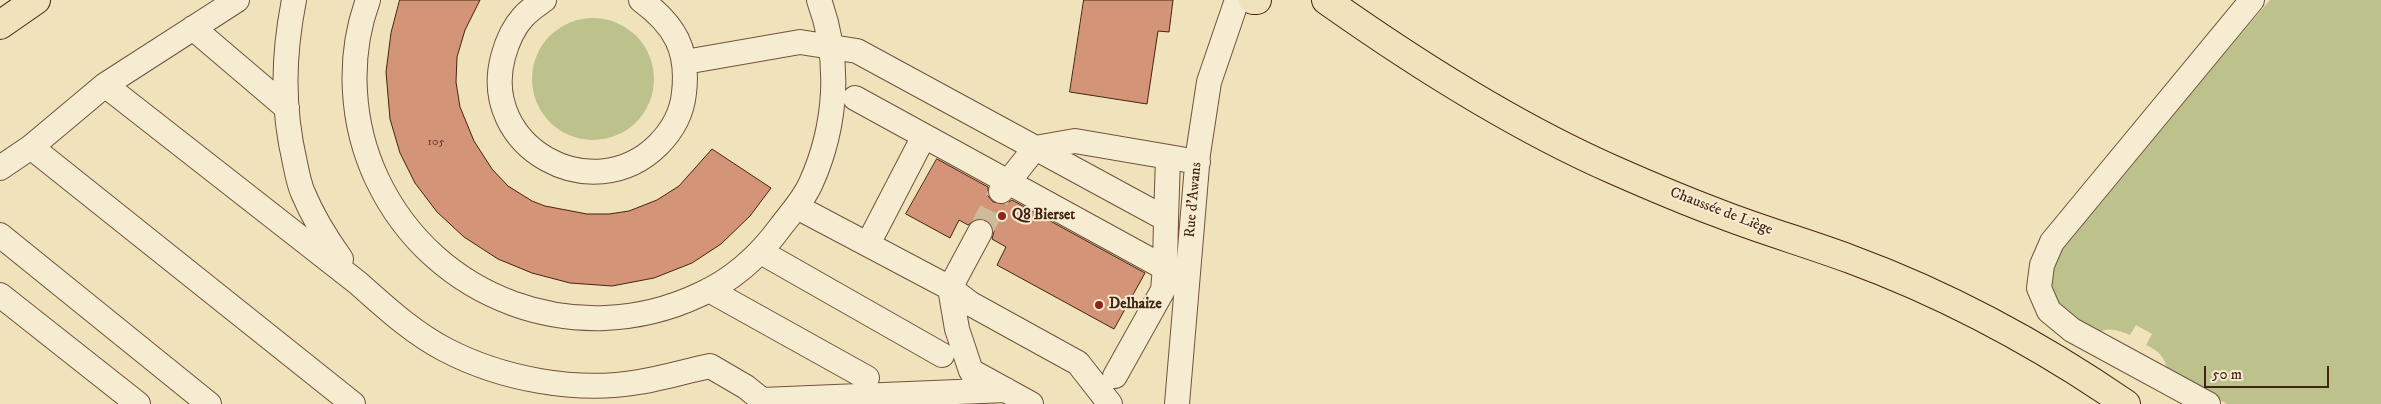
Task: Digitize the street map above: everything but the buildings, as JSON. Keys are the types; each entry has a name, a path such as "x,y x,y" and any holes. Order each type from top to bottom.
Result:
{"main road":[{"path":"0,25 36,0"},
{"name":"Chaussée de Liège","path":"1326,0 1454,84 1527,126 1610,168 1717,213 1851,259 1940,297 1992,322 2043,351 2126,404"}],"street":[{"path":"0,168 30,147 105,85 237,0"},
{"path":"294,0 288,30 284,87 291,144 302,191 324,236 358,283"},
{"path":"368,0 357,44 354,82 358,122 368,161 386,198 408,230 436,259 468,283 504,300 542,313 582,318 622,318 660,309 709,290 734,274 761,252 797,207 811,184 832,117 834,82 832,47 819,0"},
{"path":"544,0 523,17 507,42 500,70 501,100 512,127 531,150 556,166 585,173 617,170 647,156 670,134 683,104 686,72 679,42 661,15 641,0"},
{"name":"Rue d'Awans","path":"1177,404 1198,162 1209,82 1237,0"},
{"path":"2208,404 2072,330 2049,311 2039,288 2042,265 2052,242 2252,0"},
{"path":"193,28 287,108"},
{"path":"685,62 800,42 857,51 1166,219"},
{"path":"105,85 358,283 396,317 445,350 507,375 581,385 637,382 710,366 746,386 764,402 1001,397 1030,403"},
{"path":"855,98 924,136 1004,186 1165,268"},
{"path":"868,244 924,136"},
{"path":"1004,186 1035,148 1075,142 1198,162"},
{"path":"30,147 353,404"},
{"path":"1114,376 1164,290 1168,158"},
{"path":"797,207 950,288 970,304 1078,363 1110,404"},
{"path":"980,232 950,288 957,329 971,371 1001,397"},
{"path":"0,235 209,404"},
{"path":"761,252 942,355"},
{"path":"709,290 868,378"},
{"path":"0,295 138,404"}],"green space":[{"path":"2270,0 2381,0 2381,404 2227,404 2167,370 2165,361 2160,354 2146,345 2152,334 2136,325 2130,335 2109,329 2097,334 2069,316 2055,300 2051,291 2050,269 2067,237"},
{"path":"593,18 616,22 636,36 650,56 654,79 650,102 636,122 616,136 593,140 570,136 550,122 536,102 532,79 536,56 550,36 570,22"}],"tunnel":[{"path":"980,232 1001,191"}],"place":[{"name":"Q8 Bierset","path":"1002,216"},
{"name":"Delhaize","path":"1099,305"}]}
